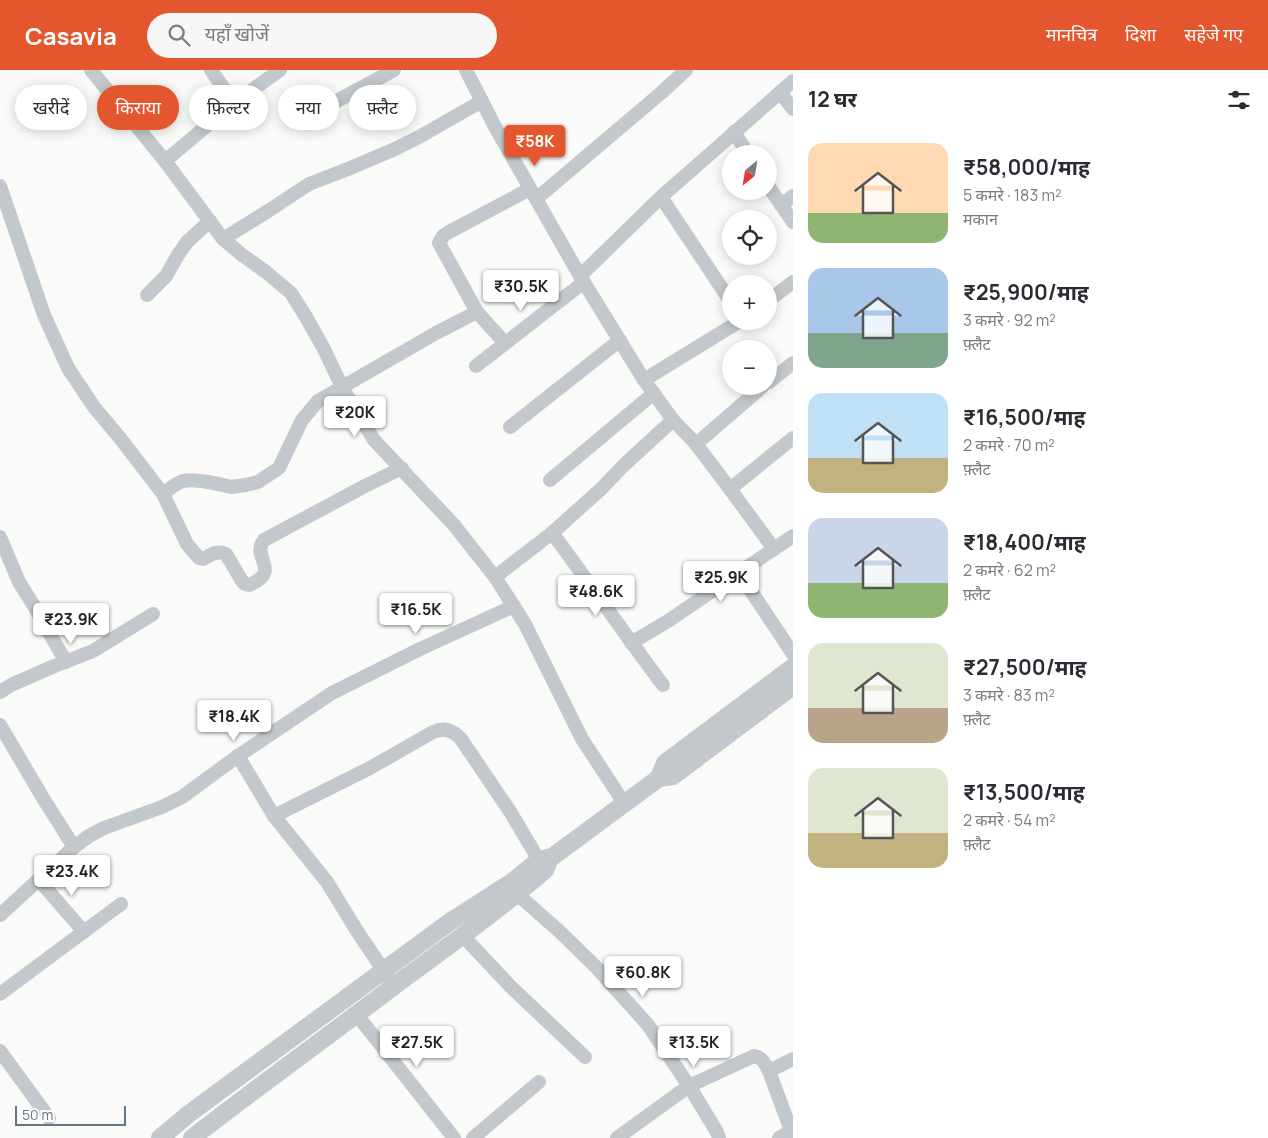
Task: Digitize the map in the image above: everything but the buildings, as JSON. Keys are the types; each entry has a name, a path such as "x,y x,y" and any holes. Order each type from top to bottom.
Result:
{"street":[{"path":"91,70 165,161 223,239 291,293 324,349 342,387 374,440 454,524 495,577 514,606 525,624 582,739 624,803"},
{"path":"211,70 221,85"},
{"path":"259,85 280,70"},
{"path":"339,100 394,70"},
{"path":"466,70 494,125 533,194 644,380 673,420 696,444 774,549"},
{"path":"505,343 477,312 440,246 441,239 449,232 533,194 661,93 686,70"},
{"path":"476,366 582,279 661,197 793,81"},
{"path":"780,92 793,109"},
{"path":"223,239 309,184 395,149 482,101"},
{"path":"165,161 202,130"},
{"path":"734,132 742,145"},
{"path":"0,186 44,315 68,368 94,407 163,494 187,544 199,558 203,559 215,552 226,554 242,581 249,585 258,581 264,575 261,550 261,544 264,540 402,468"},
{"path":"781,205 793,196"},
{"path":"661,197 722,288"},
{"path":"778,200 793,222"},
{"path":"147,295 166,276 188,242 210,221"},
{"path":"777,294 793,282"},
{"path":"163,494 171,487 183,481 191,480 231,487 258,482 267,477 279,468 302,420 318,401 436,333 477,312"},
{"path":"644,380 725,330"},
{"path":"510,427 620,340"},
{"path":"777,376 793,363"},
{"path":"550,480 654,393"},
{"path":"696,444 753,395"},
{"path":"495,577 552,533 673,420"},
{"path":"730,489 793,438"},
{"path":"552,533 663,685"},
{"path":"631,643 668,621 793,536"},
{"path":"0,537 19,582 66,662"},
{"path":"739,573 793,654"},
{"path":"0,915 74,847 89,836 104,828 150,812 178,799 332,693 420,649 514,606"},
{"path":"0,692 18,682 93,652 153,614"},
{"path":"659,778 665,763 793,667"},
{"path":"160,1138 190,1113 451,921 546,862 659,778 673,776 793,686"},
{"path":"0,725 74,847"},
{"path":"274,816 370,768 439,729 448,730 456,733 461,739 546,862"},
{"path":"238,756 274,816 327,882 394,986"},
{"path":"190,1113 201,1136 286,1067 517,894 546,862"},
{"path":"39,880 84,932"},
{"path":"517,894 596,967 648,1025 689,1086 719,1138"},
{"path":"0,994 121,904"},
{"path":"463,936 510,986 585,1057"},
{"path":"357,1015 454,1138"},
{"path":"0,1051 49,1118"},
{"path":"617,1138 689,1086 754,1056 759,1057 769,1071 792,1133 779,1138"},
{"path":"769,1071 793,1059"},
{"path":"473,1138 539,1082"}]}
